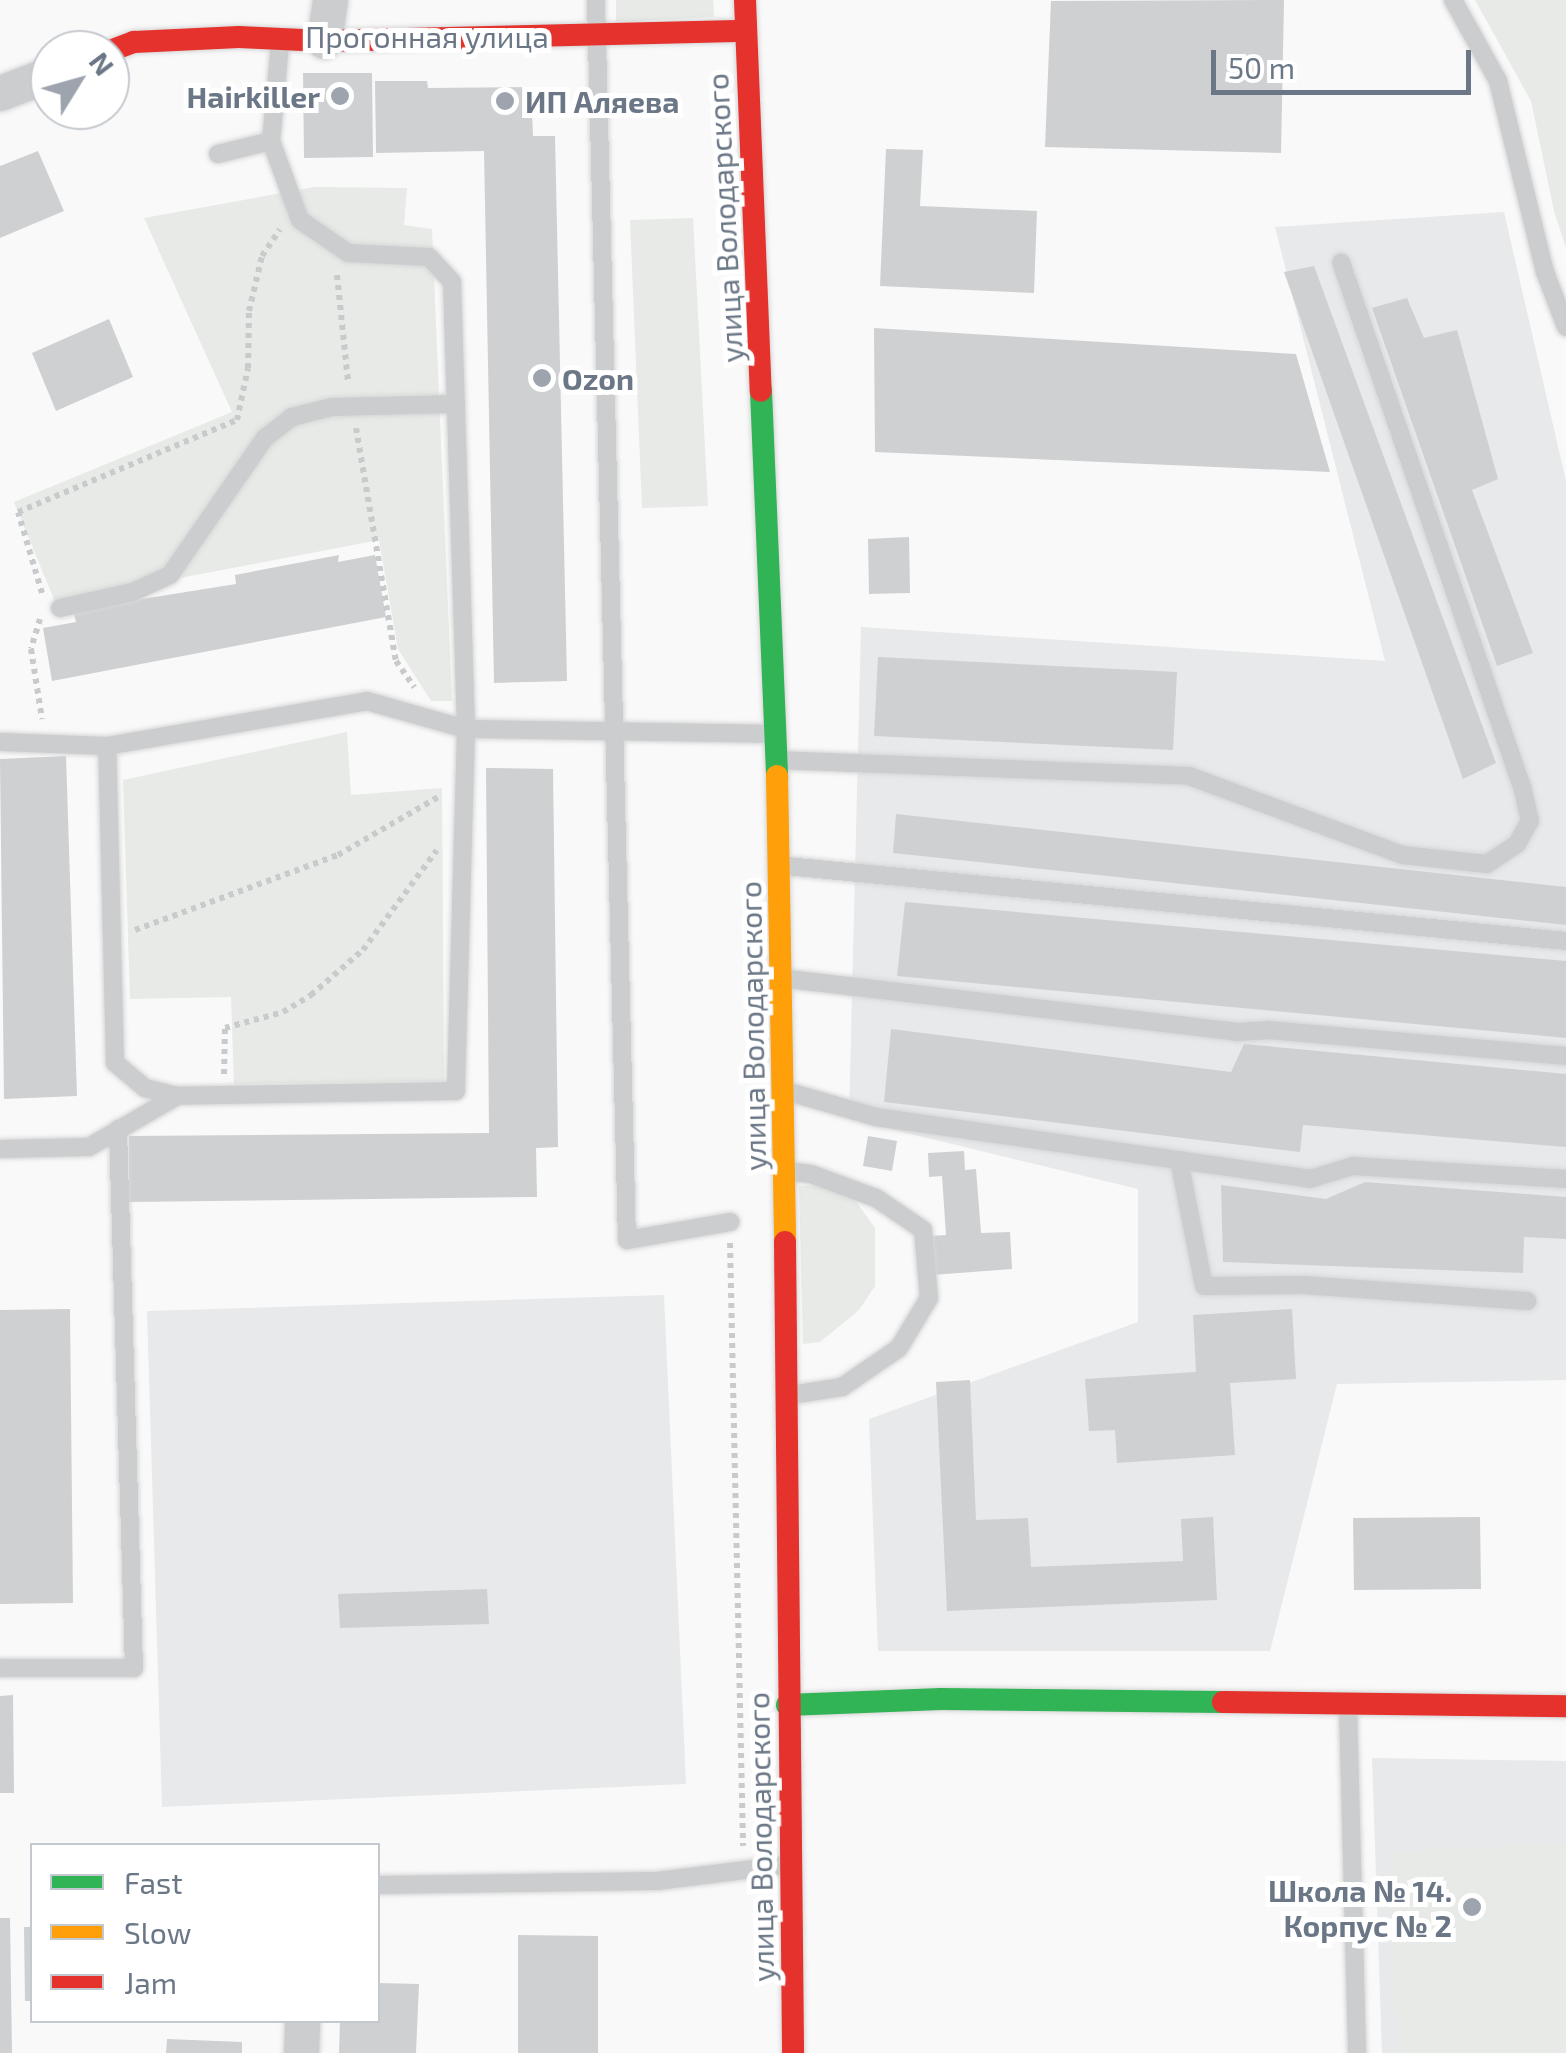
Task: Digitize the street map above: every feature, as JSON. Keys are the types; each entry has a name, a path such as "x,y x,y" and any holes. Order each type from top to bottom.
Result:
{"main road":[{"name":"улица Володарского","path":"745,0 781,866 793,2053"},
{"name":"Прогонная улица","path":"130,43 281,36 324,41 422,35 746,31"},
{"path":"787,1704 941,1699 1566,1706"}],"street":[{"path":"324,41 330,0"},
{"path":"0,93 30,82"},
{"path":"301,2053 302,2023"}],"lane":[{"path":"596,0 627,1240 730,1222"},
{"path":"1452,0 1498,81 1545,272 1566,327"},
{"path":"107,746 116,1063 146,1088 177,1096 456,1091 466,730 452,282 429,257 348,253 300,220 271,141 281,36"},
{"path":"218,154 271,141"},
{"path":"777,760 1189,776 1403,855 1488,864 1517,844 1530,821 1523,790 1341,262"},
{"path":"60,608 134,592 170,575 265,438 292,416 352,406 456,404"},
{"path":"0,742 107,746 367,701 466,730 776,734"},
{"path":"781,866 1566,942"},
{"path":"782,978 1236,1032 1270,1030 1566,1056"},
{"path":"783,1090 876,1116 1310,1179 1353,1166 1566,1179"},
{"path":"0,1149 89,1146 177,1096"},
{"path":"0,1668 134,1668 118,1129"},
{"path":"1179,1160 1204,1286 1303,1285 1528,1301"},
{"path":"784,1171 812,1174 876,1198 924,1230 929,1298 900,1348 842,1387 786,1396"},
{"path":"1348,1702 1357,2053"},
{"path":"380,1884 657,1881 791,1864"}],"path":[{"path":"46,744 31,649 45,602 18,512 237,420 248,368 250,312 262,256 276,230 300,220"},
{"path":"334,244 352,406 396,662 438,721"},
{"path":"112,931 135,930 195,910 338,855 464,779"},
{"path":"224,1094 224,1028 283,1012 311,995 363,950 440,845"},
{"path":"730,1222 730,1378 744,1870"}],"shaded area":[{"path":"616,0 713,0 714,17 616,22"},
{"path":"1475,0 1566,0 1566,248 1554,211 1531,101"},
{"path":"315,187 407,188 404,225 432,229 452,701 431,701 398,649 379,540 55,602 14,502 232,412 144,218"},
{"path":"1504,212 1566,481 1566,1380 1337,1384 1270,1651 878,1651 869,1419 1138,1322 1138,1189 849,1119 861,627 1385,661 1275,227"},
{"path":"693,218 708,506 642,508 630,220"},
{"path":"347,732 351,795 442,788 444,1081 234,1084 231,997 130,999 123,780"},
{"path":"820,1185 855,1200 875,1228 875,1286 859,1310 820,1342 803,1344 799,1186"},
{"path":"664,1295 686,1784 162,1807 147,1311"},
{"name":"Школа № 14. Корпус № 2","path":"1372,1758 1566,1761 1566,2053 1382,2053"},
{"name":"Школа № 14. Корпус № 2","path":"1566,1844 1566,2053 1397,2053 1389,1851"}],"building":[{"path":"1284,0 1281,153 1045,147 1051,1"},
{"path":"303,73 372,73 373,157 304,158"},
{"path":"375,81 427,81 428,88 531,87 533,136 555,136 567,681 494,683 484,151 376,153"},
{"path":"886,149 923,150 920,206 1037,211 1034,293 880,286"},
{"path":"38,151 64,211 0,238 0,166"},
{"path":"1314,266 1496,763 1463,779 1284,272"},
{"path":"1407,298 1424,338 1457,330 1498,479 1472,490 1533,653 1497,666 1372,308"},
{"path":"109,319 133,377 56,411 32,353"},
{"path":"874,328 1296,354 1330,472 875,452"},
{"path":"909,537 910,593 869,594 868,539"},
{"path":"339,555 338,562 375,555 386,617 52,681 43,628 76,622 73,610 236,584 235,575"},
{"path":"878,657 1177,672 1173,750 874,736"},
{"path":"66,756 77,1096 4,1099 0,759"},
{"path":"486,768 553,769 558,1147 536,1148 537,1197 129,1202 129,1136 489,1133"},
{"path":"896,814 1566,887 1566,925 893,853"},
{"path":"905,902 1566,961 1566,1038 897,976"},
{"path":"891,1029 1231,1072 1244,1044 1566,1074 1566,1147 1303,1125 1300,1152 884,1102"},
{"path":"868,1136 897,1141 892,1171 863,1166"},
{"path":"964,1151 965,1170 976,1169 981,1233 1010,1232 1012,1269 919,1276 916,1237 946,1235 942,1176 929,1177 928,1153"},
{"path":"1365,1182 1566,1197 1566,1239 1524,1237 1523,1273 1223,1262 1221,1185 1326,1199"},
{"path":"70,1309 73,1603 0,1604 0,1310"},
{"path":"1292,1309 1296,1379 1230,1383 1235,1455 1117,1463 1115,1430 1089,1431 1085,1379 1196,1372 1193,1315"},
{"path":"970,1380 976,1520 1028,1518 1031,1567 1183,1561 1181,1519 1213,1517 1217,1600 947,1611 936,1382"},
{"path":"1480,1517 1481,1589 1354,1590 1353,1518"},
{"path":"487,1589 489,1624 340,1628 338,1594"},
{"path":"13,1695 14,1793 0,1793 0,1696"},
{"path":"0,1918 10,1918 12,2053 0,2053"},
{"path":"24,1927 30,1927 30,2001 25,2001"},
{"path":"518,1935 598,1936 598,2053 518,2053"},
{"path":"380,1983 419,1984 416,2053 339,2053 340,2023 380,2023"},
{"path":"167,2039 242,2042 242,2053 166,2053"}],"traffic: fast":[{"path":"761,391 777,776"},
{"path":"787,1705 941,1699 1223,1702"}],"traffic: slow":[{"path":"777,776 785,1242"}],"traffic: jam":[{"path":"745,0 761,391"},
{"path":"130,44 239,37 324,41 746,31"},
{"path":"785,1242 793,2053"},
{"path":"1223,1702 1566,1706"}],"place":[{"name":"Hairkiller","path":"340,96"},
{"name":"ИП Аляева","path":"505,101"},
{"name":"Ozon","path":"542,378"},
{"name":"Школа № 14. Корпус № 2","path":"1472,1907"}]}
